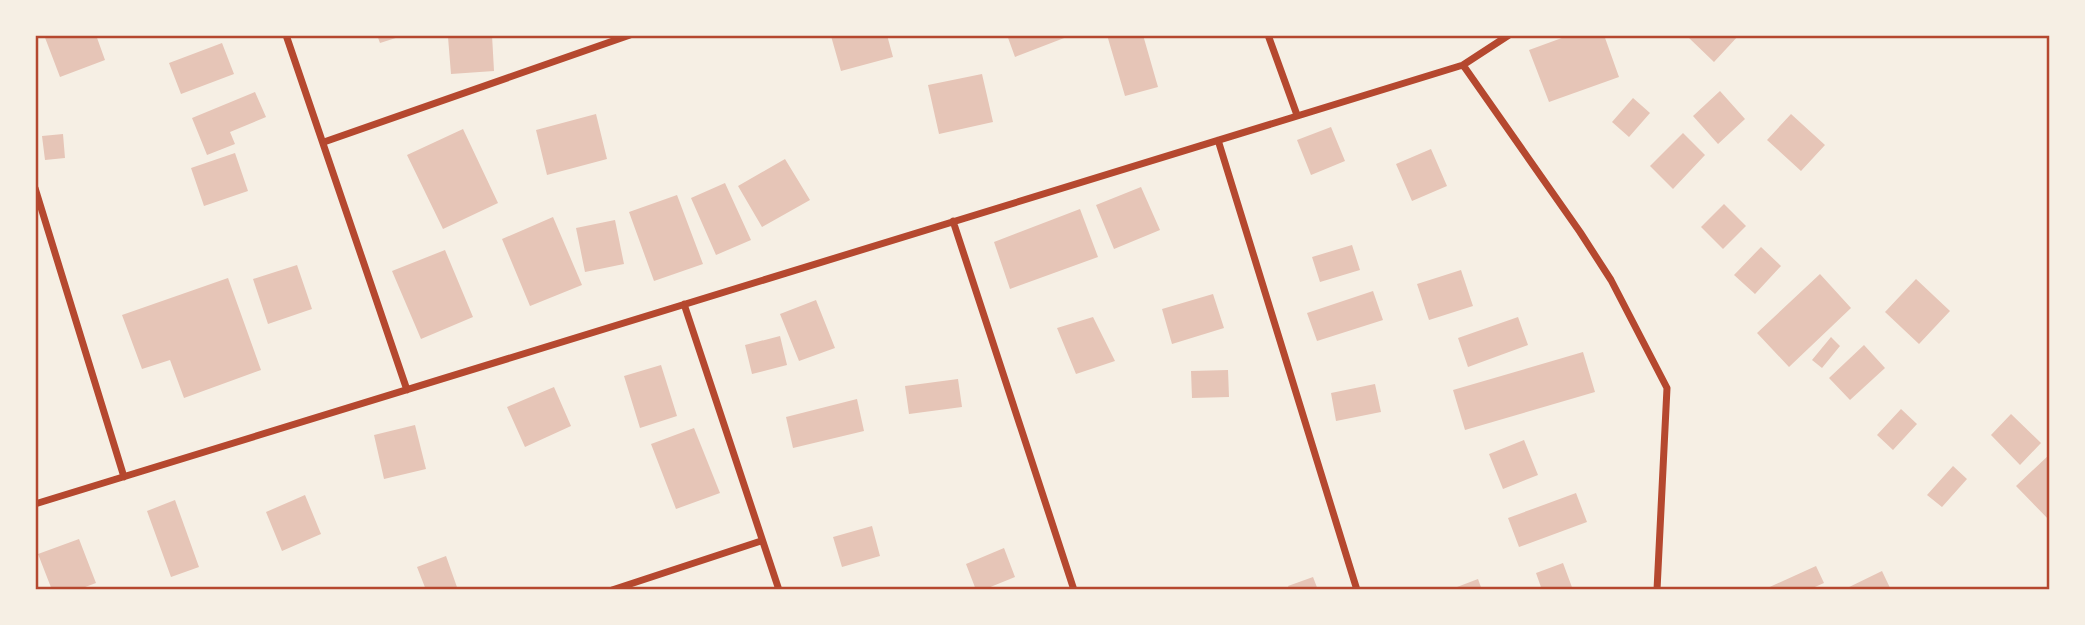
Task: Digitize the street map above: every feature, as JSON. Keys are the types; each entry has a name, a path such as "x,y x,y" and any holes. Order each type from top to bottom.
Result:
{"street":[{"path":"286,35 407,390"},
{"path":"324,142 630,35"},
{"path":"1268,35 1297,115"},
{"path":"35,504 1463,65 1509,35"},
{"path":"1463,65 1605,271 1667,388 1657,590"},
{"path":"1218,140 1357,590"},
{"path":"35,188 124,477"},
{"path":"953,221 1074,590"},
{"path":"684,304 779,590"},
{"path":"612,590 761,541"}],"building":[{"path":"44,35 96,35 105,60 60,77"},
{"path":"377,35 402,35 402,36 380,43"},
{"path":"492,35 494,71 451,74 448,37"},
{"path":"887,35 893,57 841,71 831,36"},
{"path":"1007,35 1072,35 1015,57"},
{"path":"1107,35 1143,35 1158,87 1125,96"},
{"path":"1570,35 1604,35 1619,77 1549,102 1529,50"},
{"path":"1691,35 1739,35 1714,62 1689,38"},
{"path":"222,43 234,74 181,94 169,63"},
{"path":"982,74 993,122 939,134 928,85"},
{"path":"1720,91 1745,119 1718,144 1693,116"},
{"path":"255,92 266,117 230,132 235,144 207,155 192,118"},
{"path":"1633,98 1650,113 1629,137 1612,122"},
{"path":"596,114 607,159 547,175 536,130"},
{"path":"1791,114 1825,145 1801,171 1767,140"},
{"path":"1331,127 1345,161 1311,175 1297,140"},
{"path":"463,129 498,203 443,229 407,155"},
{"path":"1683,133 1705,155 1673,189 1650,166"},
{"path":"63,134 65,158 45,160 42,136"},
{"path":"1431,149 1447,186 1412,201 1396,164"},
{"path":"235,153 248,191 204,206 191,168"},
{"path":"785,159 810,200 762,227 738,186"},
{"path":"725,183 751,240 716,255 691,198"},
{"path":"1141,187 1160,230 1114,249 1096,205"},
{"path":"677,195 703,264 654,281 629,212"},
{"path":"1724,204 1746,226 1723,249 1701,227"},
{"path":"1080,209 1098,257 1010,289 994,242"},
{"path":"553,217 582,285 530,306 502,239"},
{"path":"615,220 624,264 585,272 576,228"},
{"path":"1352,245 1360,270 1320,282 1312,257"},
{"path":"1761,247 1781,266 1755,294 1734,275"},
{"path":"445,250 473,317 421,339 392,271"},
{"path":"297,265 312,309 268,324 253,279"},
{"path":"1461,270 1473,306 1429,320 1417,284"},
{"path":"1820,274 1851,308 1789,367 1757,333"},
{"path":"228,278 261,370 184,398 170,360 142,369 122,315"},
{"path":"1916,279 1950,311 1919,344 1885,312"},
{"path":"1373,291 1383,320 1317,341 1307,313"},
{"path":"1213,294 1224,328 1172,344 1162,309"},
{"path":"816,300 835,348 799,361 780,314"},
{"path":"1093,317 1115,361 1076,374 1057,328"},
{"path":"1518,317 1528,345 1468,367 1458,338"},
{"path":"780,336 787,365 752,374 745,345"},
{"path":"1831,337 1840,346 1822,368 1812,360"},
{"path":"1864,345 1885,368 1850,400 1829,378"},
{"path":"1583,352 1595,392 1465,430 1453,390"},
{"path":"661,365 677,416 640,428 624,376"},
{"path":"1228,370 1229,397 1192,398 1191,371"},
{"path":"958,379 962,407 909,414 905,386"},
{"path":"1375,384 1381,412 1336,421 1331,393"},
{"path":"554,387 571,426 525,447 507,407"},
{"path":"857,399 864,431 793,448 786,417"},
{"path":"1901,409 1917,424 1893,450 1877,435"},
{"path":"2011,414 2041,443 2020,465 1991,435"},
{"path":"415,425 426,469 384,479 374,435"},
{"path":"694,428 720,493 676,509 651,444"},
{"path":"1524,440 1538,475 1503,489 1489,454"},
{"path":"2050,454 2050,521 2016,486"},
{"path":"1953,466 1967,479 1942,507 1927,495"},
{"path":"1576,493 1587,522 1519,547 1508,518"},
{"path":"305,495 321,534 282,551 266,512"},
{"path":"175,500 199,567 171,577 147,511"},
{"path":"872,526 880,556 842,567 833,537"},
{"path":"79,539 96,583 77,590 52,590 38,554"},
{"path":"1004,548 1015,577 983,590 976,590 966,564"},
{"path":"446,556 458,590 426,590 417,567"},
{"path":"1563,563 1573,590 1542,590 1536,573"},
{"path":"1816,566 1824,583 1808,590 1763,590"},
{"path":"1882,571 1891,590 1843,590"},
{"path":"1313,577 1318,590 1290,590 1288,586"},
{"path":"1478,579 1482,590 1458,590 1457,587"}]}
